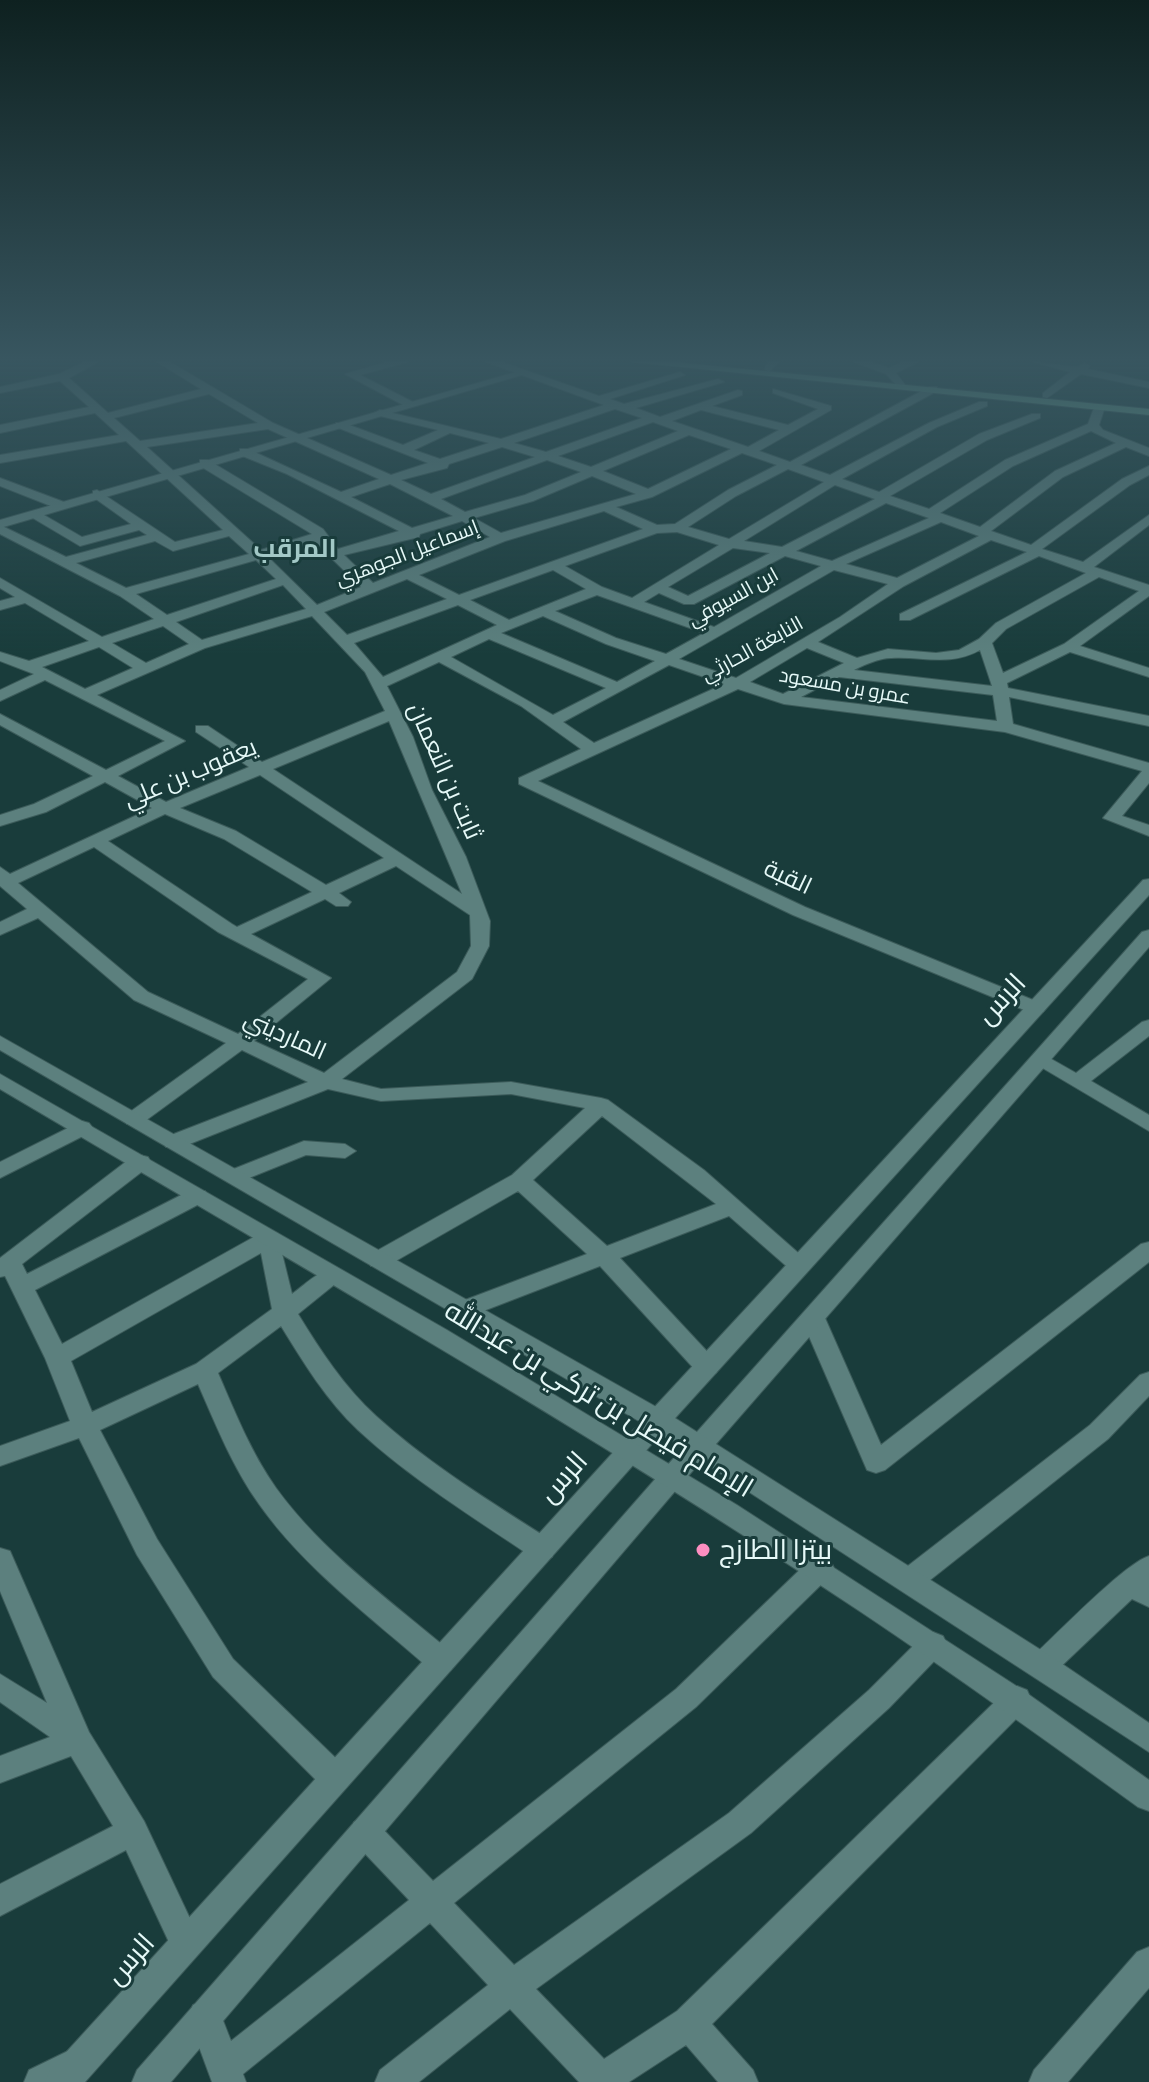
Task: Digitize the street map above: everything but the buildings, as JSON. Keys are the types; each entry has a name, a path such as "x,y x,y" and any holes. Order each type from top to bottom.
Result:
{"street":[{"name":"ثابت بن النعمان","path":"153,459 286,580 372,670 394,713 477,912 480,946 465,975 326,1082 174,1142"},
{"path":"0,526 60,505 218,459"},
{"path":"260,459 414,534"},
{"path":"342,459 431,498 500,538"},
{"path":"427,459 453,469"},
{"path":"341,496 456,459"},
{"path":"431,498 534,459"},
{"path":"558,459 595,470 648,494"},
{"path":"335,554 414,534 465,515 529,498 621,459"},
{"name":"إسماعيل الجوهري","path":"86,694 142,667 200,645 316,610 500,538 648,494 726,459"},
{"path":"768,459 1147,587"},
{"path":"678,528 732,493 802,459"},
{"path":"633,603 660,589 727,543 871,459"},
{"path":"660,589 689,601 883,498 947,459"},
{"name":"ابن السيوفي","path":"552,721 618,688 712,631 831,566 935,516 1018,459"},
{"name":"النابغة الحارثي","path":"525,781 738,683 985,533 1059,474 1091,459"},
{"path":"204,463 318,532 319,538 370,588"},
{"path":"905,617 1035,551 1126,482 1149,470"},
{"path":"467,475 529,498"},
{"path":"0,482 60,505"},
{"path":"97,494 173,547 232,531"},
{"path":"607,508 655,529"},
{"path":"32,514 80,542 141,525"},
{"path":"784,699 856,663 888,653 936,657 963,654 984,642 1001,626 1091,570 1149,519"},
{"path":"0,526 125,593 200,645"},
{"path":"345,641 655,529 678,528 727,543 781,551 899,583"},
{"path":"64,562 158,536"},
{"path":"125,593 319,538"},
{"path":"554,565 597,590 712,631"},
{"path":"407,574 508,625"},
{"path":"29,666 286,580"},
{"path":"0,582 142,667"},
{"path":"1000,686 1069,647 1147,587"},
{"path":"379,684 508,625 597,590"},
{"path":"0,606 26,598"},
{"name":"عمرو بن مسعود","path":"543,611 611,641 784,699 1006,727 1149,770"},
{"path":"490,634 618,688"},
{"path":"984,642 1000,686 1006,727"},
{"path":"807,643 856,663"},
{"path":"1069,647 1149,673"},
{"path":"1131,668 1149,655"},
{"path":"0,656 46,674 177,741 40,808 0,821"},
{"path":"441,657 552,721 593,750"},
{"path":"839,673 1000,686 1149,721"},
{"path":"0,696 46,674"},
{"name":"يعقوب بن علي","path":"3,877 394,713"},
{"path":"0,719 165,808 230,835 342,902"},
{"path":"202,729 477,912"},
{"path":"1149,770 1111,818 1149,831"},
{"name":"القبة","path":"525,781 799,911 1036,1008"},
{"path":"95,840 237,934 321,978 239,1043 134,1119"},
{"path":"237,934 396,859"},
{"name":"المارديني","path":"3,877 141,996 326,1082 381,1095 511,1088 601,1105"},
{"name":"الرس","path":"72,2072 658,1420 1149,884"},
{"path":"0,929 40,910"},
{"path":"149,2082 699,1446 1149,936"},
{"path":"1077,1082 1149,1026"},
{"name":"الإمام فيصل بن تركي بن عبدالله","path":"0,1042 658,1420 910,1580 1149,1739"},
{"path":"1039,1060 1146,1118"},
{"name":"الإمام فيصل بن تركي بن عبدالله","path":"0,1080 673,1476 820,1568 1017,1699 1149,1797"},
{"path":"379,1260 520,1180 601,1105 733,1206 800,1265"},
{"path":"0,1171 82,1128"},
{"path":"234,1177 304,1148 345,1151"},
{"path":"11,1273 140,1162"},
{"path":"520,1180 603,1255 707,1367"},
{"path":"11,1273 197,1196"},
{"path":"465,1309 733,1206"},
{"path":"57,1358 269,1238 284,1312 314,1360 365,1421 427,1473 542,1549"},
{"path":"813,1318 876,1463 1149,1250"},
{"path":"11,1273 57,1358 85,1426 147,1547 223,1668 335,1778"},
{"path":"0,1456 85,1426 205,1370 333,1276"},
{"path":"205,1370 232,1430 277,1509 342,1573 441,1661"},
{"path":"910,1580 1099,1432 1149,1381"},
{"path":"0,1559 78,1740 133,1831 186,1944"},
{"path":"205,2017 226,2075 686,1698 820,1568"},
{"path":"1042,1666 1143,1582"},
{"path":"392,2082 511,1987 740,1823 879,1699 933,1644"},
{"path":"0,1686 78,1740"},
{"path":"365,1832 600,2081 689,2023 1017,1699"},
{"path":"0,1770 78,1740"},
{"path":"0,1901 133,1831"},
{"path":"1046,2082 1149,1963"},
{"path":"689,2023 741,2082"},
{"path":"41,2082 72,2072"}],"place":[{"name":"بيتزا الطازج","path":"703,1550"}],"district":[{"name":"المرقب","path":"295,548"}]}
